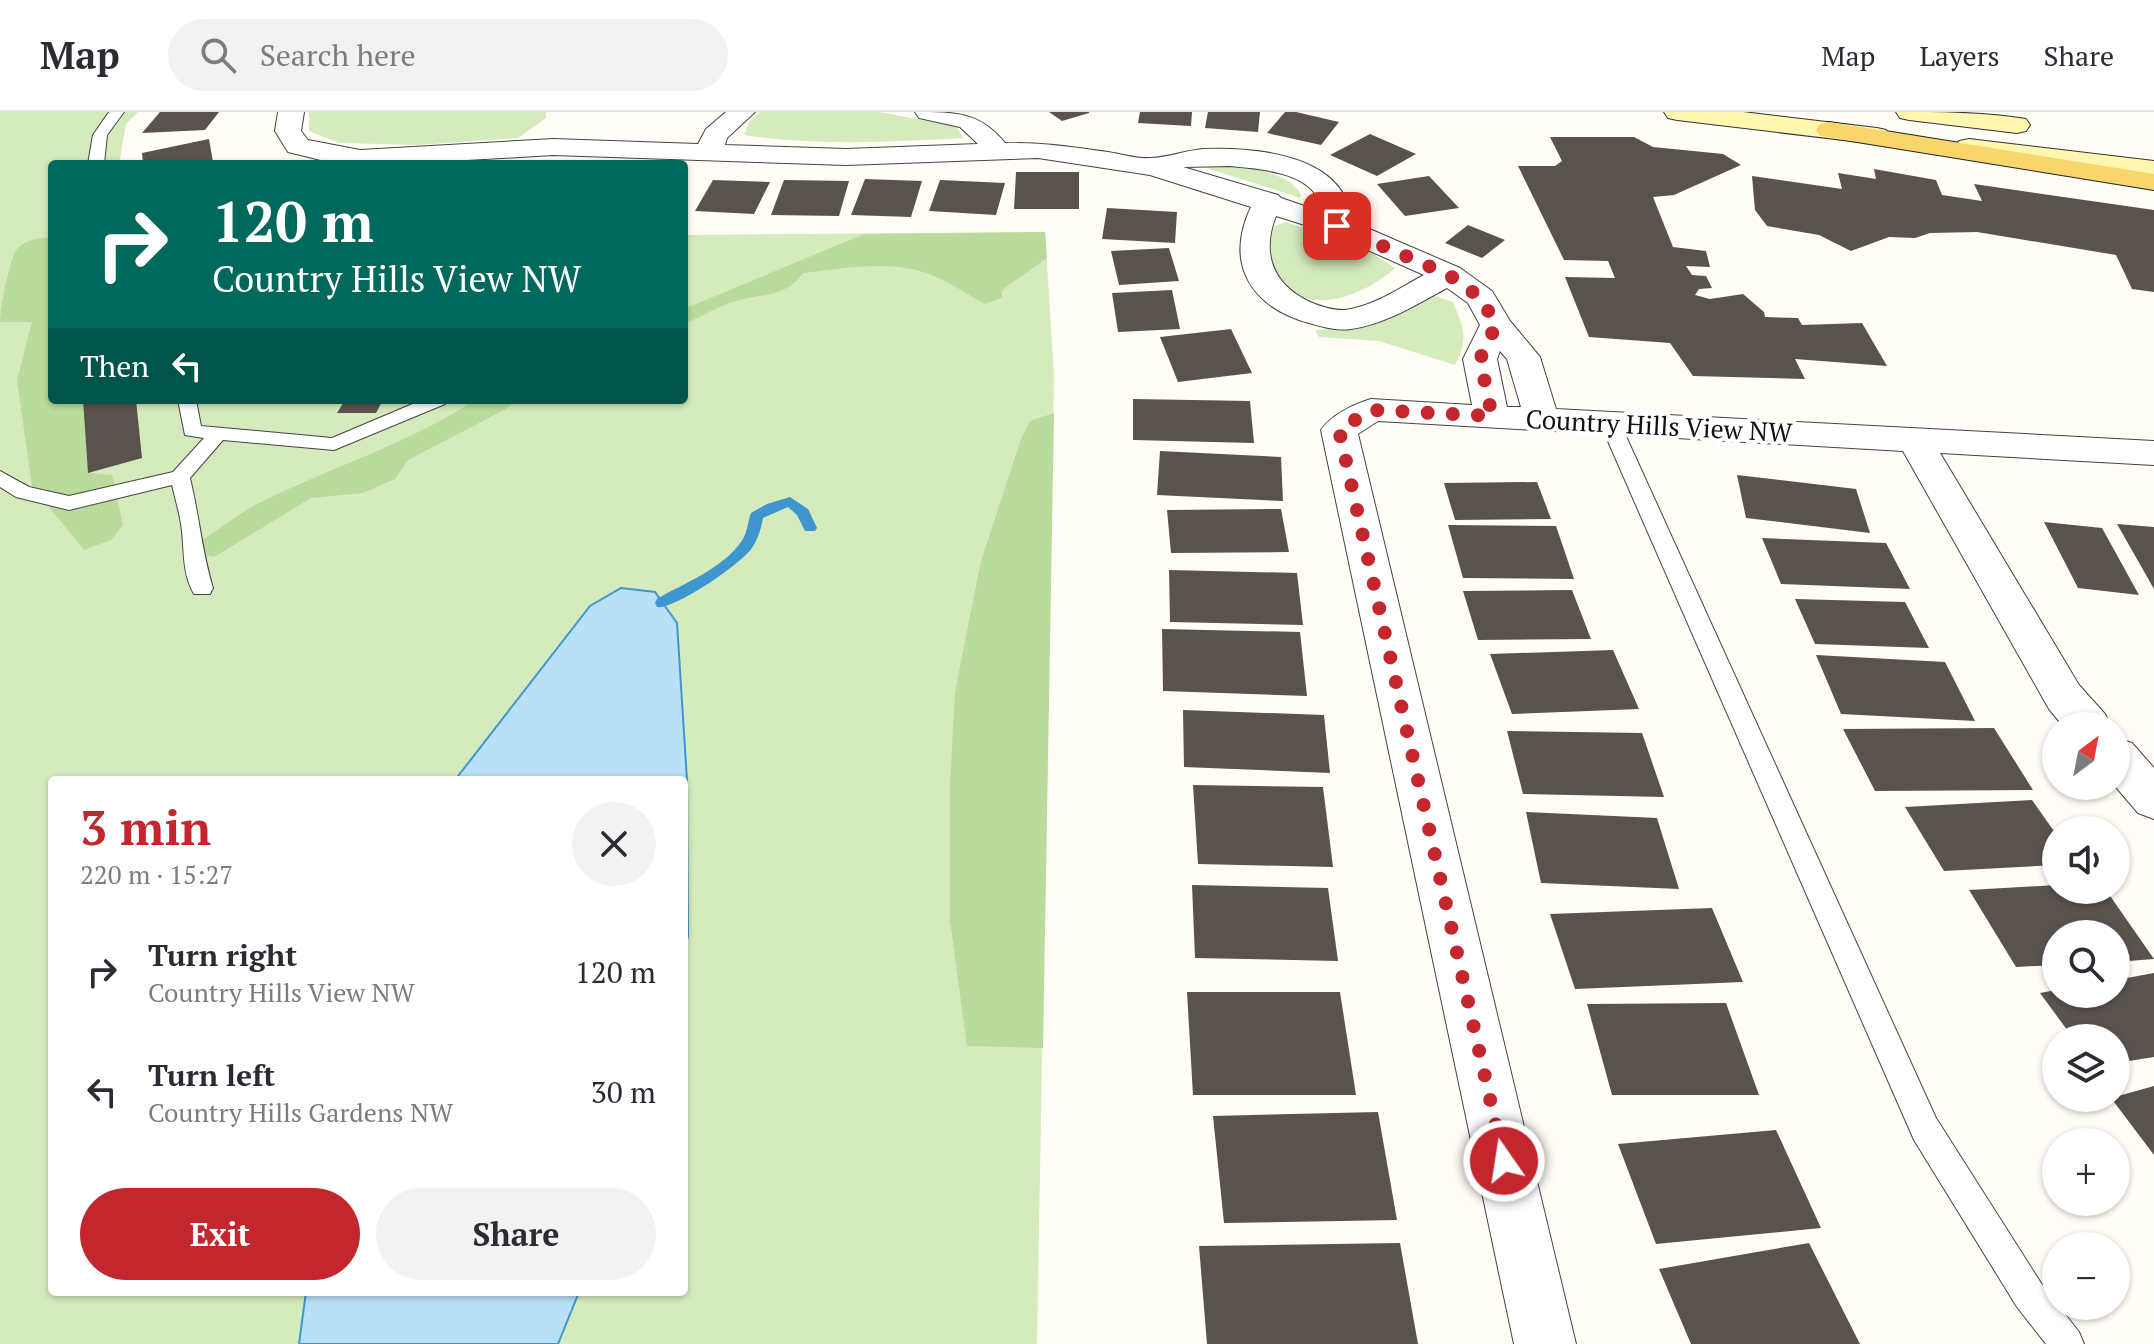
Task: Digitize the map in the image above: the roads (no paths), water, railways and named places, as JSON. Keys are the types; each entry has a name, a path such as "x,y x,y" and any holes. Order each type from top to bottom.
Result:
{"main road":[{"path":"1677,112 2154,169"},
{"path":"1909,112 2042,128"},
{"path":"1829,130 2154,182"}],"street":[{"path":"291,112 288,131 298,146 360,158 553,147 846,157 1056,151 1154,167 1268,201 1337,226 1449,275 1481,298 1496,325 1523,357 1541,419"},
{"path":"709,150 715,135 742,112"},
{"path":"928,112 973,122 985,130 996,151"},
{"path":"553,147 564,121"},
{"path":"1154,167 1183,157 1224,155 1291,169 1323,187 1334,199 1337,226"},
{"path":"1268,201 1255,224 1253,263 1267,291 1293,308 1329,319 1359,317 1449,275"},
{"path":"1492,416 1480,359 1496,325"},
{"name":"Country Hills View NW","path":"1545,1344 1339,430 1371,410 2154,453"},
{"path":"1915,441 2064,697 2077,712"},
{"path":"2130,772 2154,800"}],"lane":[{"path":"96,160 96,141 105,124 117,112"},
{"path":"188,404 192,431 334,444 429,404"},
{"path":"1610,423 1925,1129 2029,1295 2067,1344"},
{"path":"0,478 23,492 69,503 180,477 218,434"},
{"path":"180,477 192,527 192,555 202,588"}],"water":[{"path":"621,588 655,592 677,623 687,776 458,776 590,606"},
{"path":"305,1296 577,1296 558,1344 299,1344"}],"waterway":[{"path":"662,603 735,558 754,532 756,516 772,507 790,502 803,512 810,528"}]}
